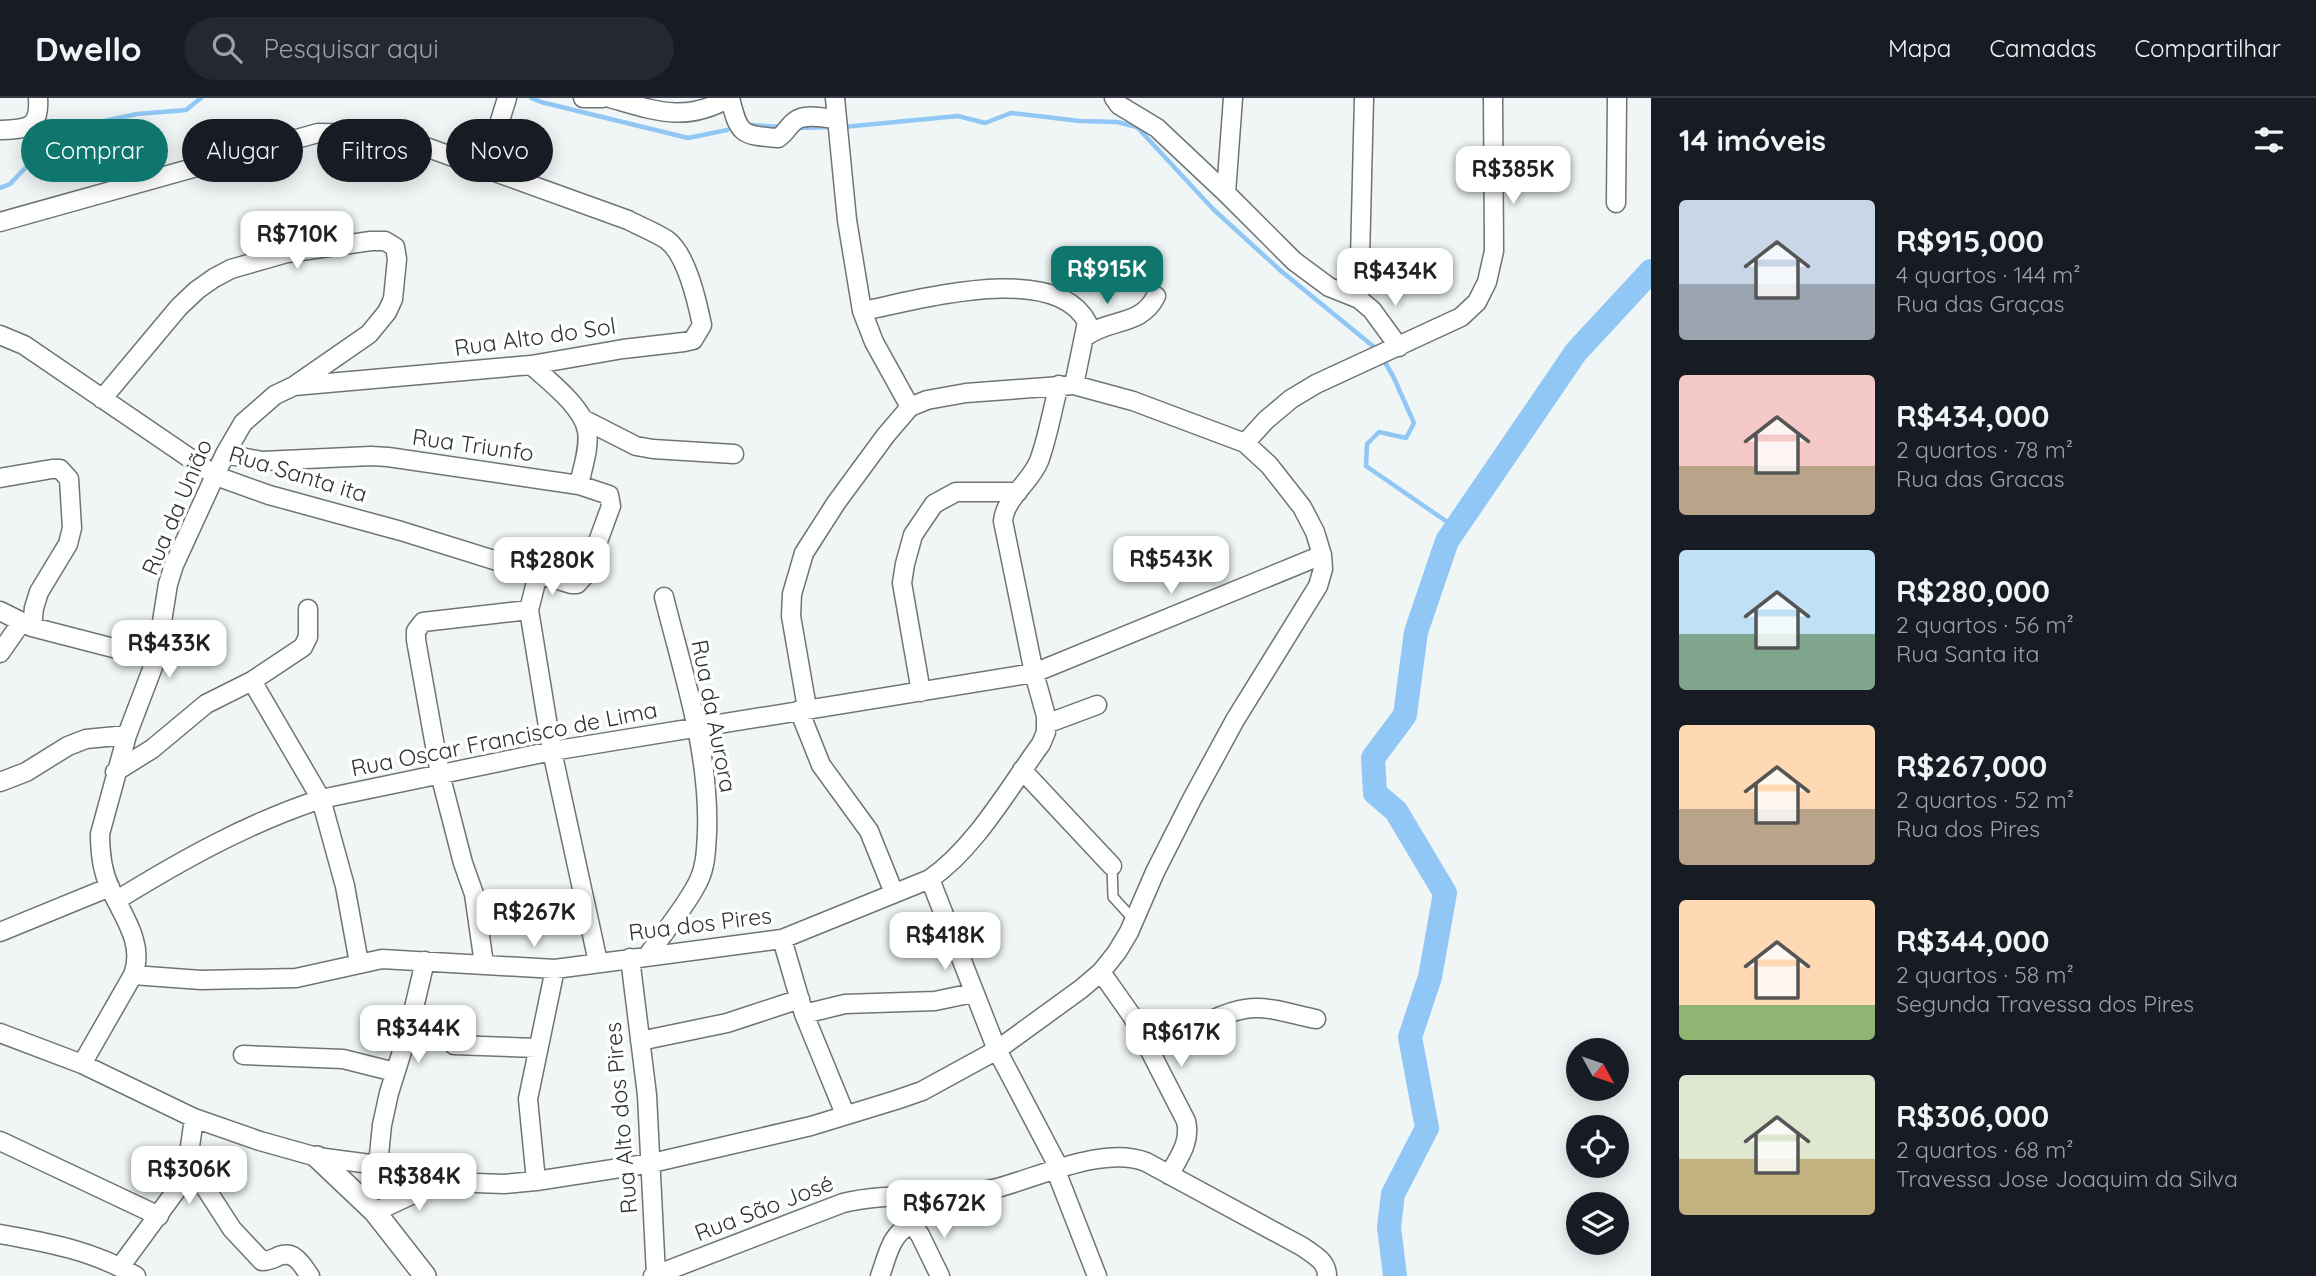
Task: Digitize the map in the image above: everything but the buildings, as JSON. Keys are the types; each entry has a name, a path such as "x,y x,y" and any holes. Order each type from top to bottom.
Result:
{"street":[{"path":"501,119 507,98"},
{"path":"583,98 603,98"},
{"path":"610,98 681,113 698,112 730,98 736,124 746,133 778,138 796,120 803,117 837,126"},
{"path":"835,98 847,220 862,311 874,342 910,407"},
{"path":"1226,193 1233,98"},
{"path":"1359,299 1364,98"},
{"path":"1245,443 1266,419 1317,384 1461,317 1477,302 1487,282 1494,251 1493,98"},
{"path":"1616,203 1617,98"},
{"path":"1114,99 1119,105 1157,128 1294,261 1329,287 1359,299 1372,310 1394,349"},
{"path":"0,130 29,127 35,121 39,105"},
{"name":"Rua Alto do Sol","path":"0,222 318,134 375,134 409,141 628,220 669,242 680,256 702,325 693,340 531,365 294,386"},
{"name":"Rua da União","path":"82,1065 138,962 138,951 103,867 100,834 115,772 156,659 174,565 234,436 258,408 369,334 387,312 393,299 397,259 395,247 385,241 371,241 287,253 231,269 197,290 180,307 102,399"},
{"path":"862,311 992,288 1019,289 1060,298 1077,309 1087,322 1085,337 1040,459 1007,505 1003,522 1046,723 1097,705"},
{"path":"1085,337 1100,328 1146,312 1156,296"},
{"name":"Rua Santa ita","path":"0,335 24,345 216,476 269,495 401,531 571,584"},
{"path":"531,365 583,419 587,441 579,485"},
{"path":"0,1033 82,1065 194,1118 317,1157 444,1178 504,1184 652,1163 811,1126 922,1091 997,1050 1101,972 1117,953 1155,872 1223,743 1318,586 1323,569 1315,532 1302,507 1269,465 1245,443 1133,401 1067,385 966,393 927,400 910,407 886,435 836,503 804,553 792,594 791,616 803,709 821,765 869,831 894,893"},
{"path":"583,419 636,446 734,454"},
{"name":"Rua Triunfo","path":"225,454 262,461 371,456 579,485 604,492 612,500 586,574 577,584 571,584"},
{"path":"0,478 60,470 69,479 72,528 68,544 39,592 26,625 0,653"},
{"path":"921,692 902,583 913,535 933,504 956,492 1018,492"},
{"name":"Rua Oscar Francisco de Lima","path":"0,932 113,893 285,812 321,799 552,751 1034,673 1322,555"},
{"path":"538,574 529,610 552,751 598,962"},
{"name":"Rua da Aurora","path":"639,956 699,881 705,864 708,808 706,777 664,597"},
{"path":"115,772 152,749 206,704 252,681 303,647 308,637 308,609"},
{"path":"484,964 474,894 463,863 440,774 416,640 418,625 423,622 529,610"},
{"path":"0,611 26,625 156,659"},
{"path":"252,681 321,799 345,886 359,963"},
{"name":"Rua dos Pires","path":"133,975 201,980 296,978 382,959 555,969 782,939 930,879 950,865 965,849 1041,744 1046,723"},
{"path":"0,782 26,772 68,746 86,739 127,735"},
{"path":"1022,770 1112,866"},
{"path":"930,879 997,1050 1059,1168 1058,1176 1097,1276"},
{"path":"782,939 802,1007 845,1114"},
{"name":"Rua Alto dos Pires","path":"639,956 640,1041 648,1095 655,1275"},
{"path":"378,1165 383,1125 395,1072 412,1018 425,961"},
{"path":"536,1181 528,1099 555,969"},
{"path":"1101,972 1124,1002 1186,1121 1189,1132 1169,1175"},
{"path":"640,1041 802,1007 935,1001 973,993"},
{"path":"1150,1051 1226,1015 1247,1008 1271,1009 1316,1019"},
{"path":"454,1045 537,1048"},
{"path":"243,1055 343,1059 395,1072"},
{"path":"0,1234 63,1246 128,1271 178,1188 188,1161 194,1118"},
{"path":"0,1141 159,1216"},
{"path":"317,1157 374,1212 425,1276"},
{"name":"Rua São José","path":"655,1275 843,1203 862,1199 971,1192 995,1188 1059,1168 1116,1157 1133,1157 1303,1247 1323,1262 1328,1273 1326,1276"},
{"path":"188,1161 232,1229 262,1261 286,1254 295,1257 310,1276"},
{"path":"374,1212 444,1178"},
{"path":"910,1196 912,1224 940,1276"},
{"path":"880,1276 894,1238 901,1229 912,1224"}],"lane":[{"path":"1112,866 1112,897 1134,920"}],"waterway":[{"path":"0,188 10,184 46,146 90,124 137,114 186,110 201,98"},
{"path":"531,98 688,138 727,130"},
{"path":"843,127 958,116 985,123 1011,113 1080,121 1117,122 1137,127 1213,209 1281,271 1379,351"},
{"path":"751,125 782,127"},
{"path":"794,128 834,127"},
{"path":"1395,1276 1389,1227 1393,1194 1427,1128 1410,1037 1430,977 1445,893 1396,811 1375,793 1373,758 1405,715 1416,632 1447,541 1576,352 1651,271"},
{"path":"1383,359 1414,423 1406,438 1379,432 1367,444 1366,466 1456,528"}]}
